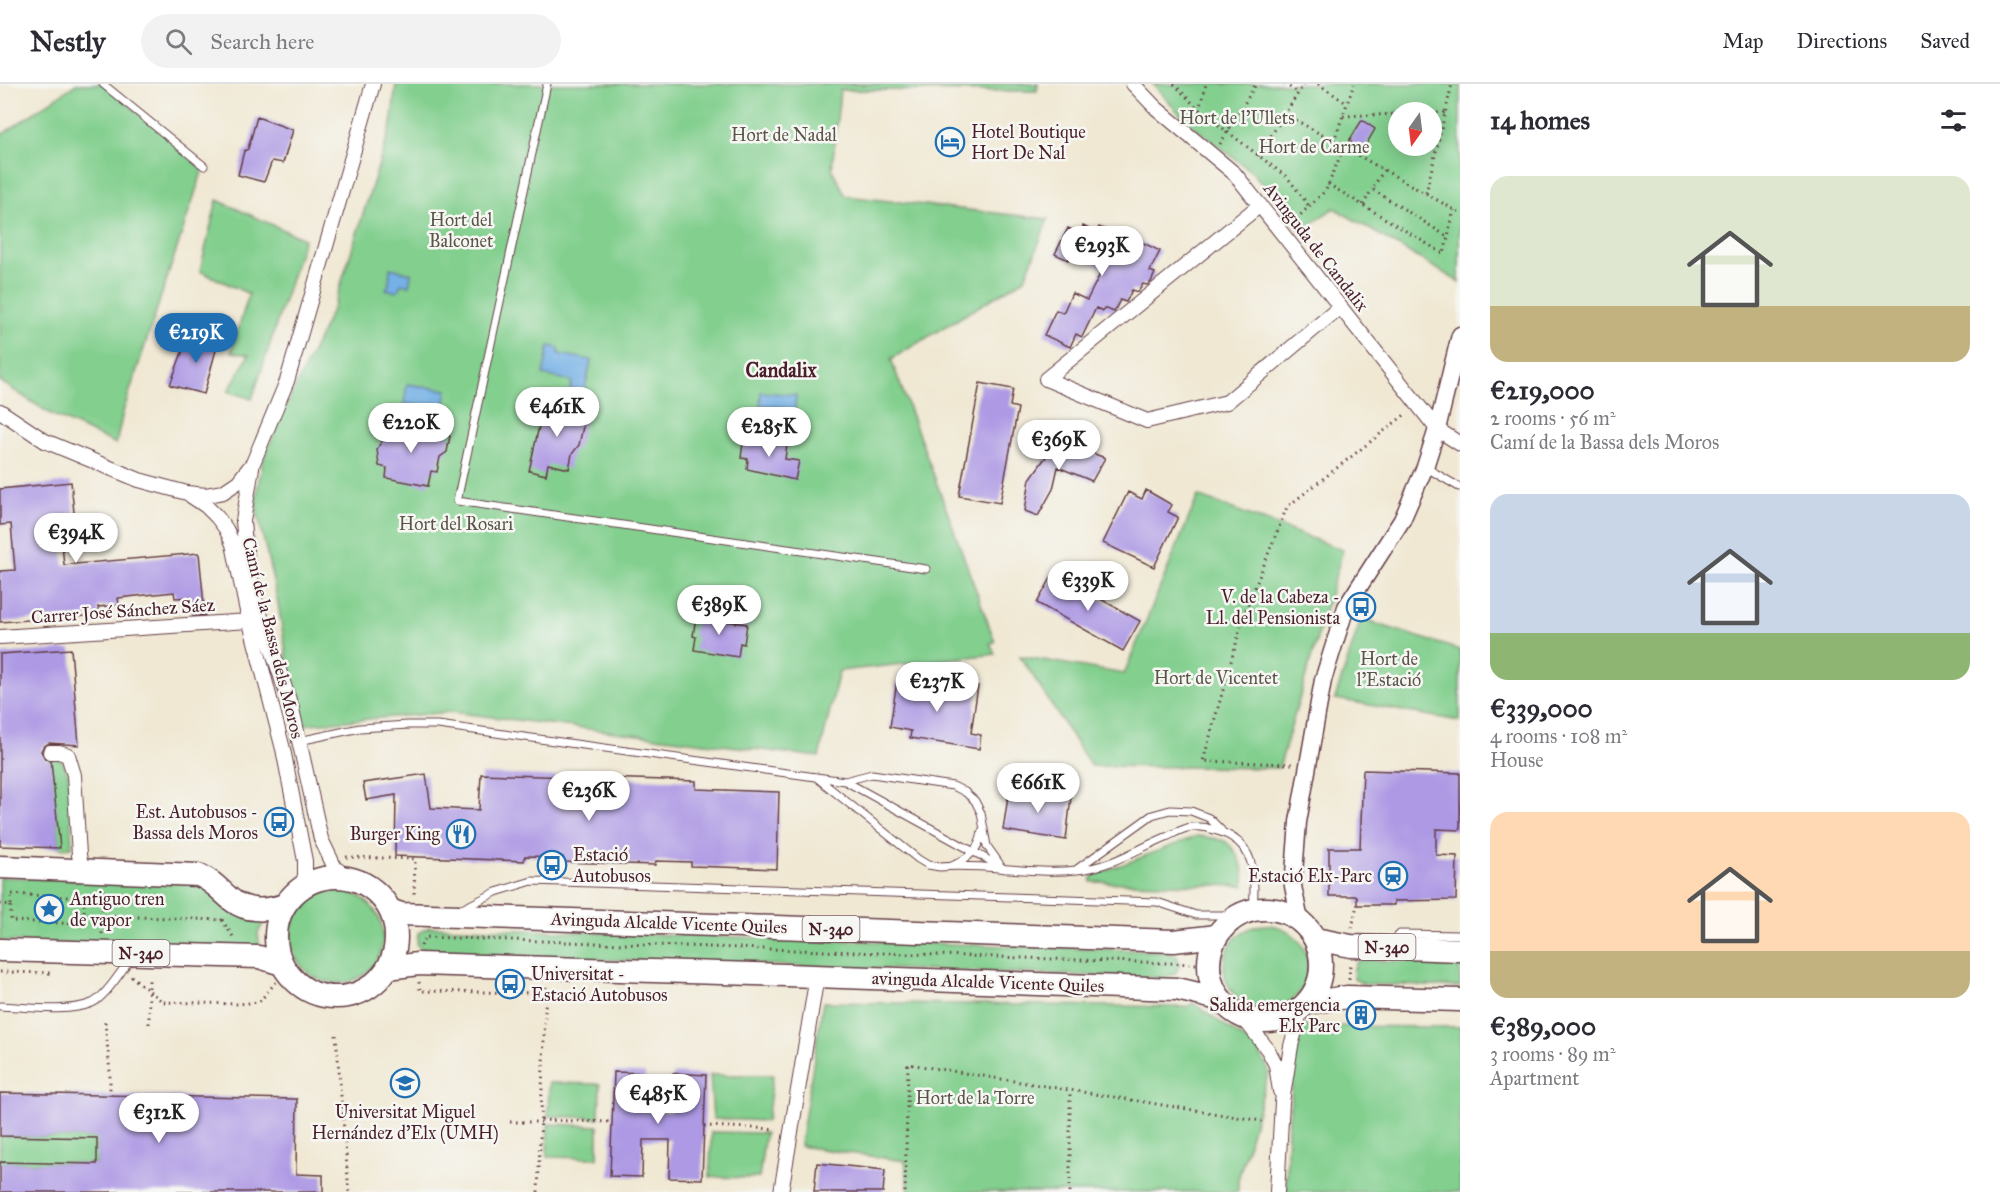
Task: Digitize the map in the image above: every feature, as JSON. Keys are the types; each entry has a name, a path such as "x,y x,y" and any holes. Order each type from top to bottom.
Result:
{"highway":[{"path":"0,867 198,875 214,882 234,902 255,909 278,907 303,881 323,877 342,867 402,908 395,924 394,967 364,990 349,995 333,997 318,994 303,987 276,962 275,934 278,907"},
{"name":"N-340","path":"402,908 444,915"},
{"path":"1278,910 1300,921 1315,939 1321,958 1320,977 1313,995 1291,1016 1273,1021 1255,1021 1234,1013 1200,989 1213,987 1209,974 1211,948 1209,937 1246,913 1278,910"},
{"name":"Avinguda Alcalde Vicente Quiles","path":"444,915 1163,941 1209,937"},
{"name":"N-340","path":"1315,939 1351,946 1460,950"},
{"name":"N-340","path":"0,950 259,957 276,962"},
{"name":"avinguda Alcalde Vicente Quiles","path":"394,967 418,964 1200,989"},
{"path":"1304,1006 1347,997 1460,1000"}],"street":[{"name":"Camí de la Bassa dels Moros","path":"342,867 321,839 292,709 254,596 243,521 253,463 277,408 300,339 373,84"},
{"name":"Avinguda de Candalix","path":"1133,84 1156,108 1235,174 1437,429 1460,444"},
{"path":"1260,205 1046,379 1147,421 1216,405 1227,402 1340,307"},
{"path":"1300,921 1293,886 1298,822 1323,680 1346,607 1402,520 1425,466 1437,429 1460,335"},
{"path":"0,411 45,441 139,480 187,494"},
{"name":"Camí de la Bassa dels Moros","path":"187,494 206,495 223,492 238,482 253,463"},
{"name":"Camí de la Bassa dels Moros","path":"187,494 206,506 226,529 232,544 249,621 283,749 304,856 303,881"},
{"name":"Carrer José Sánchez Sáez","path":"0,637 249,621"},
{"path":"50,752 68,755 71,762 82,869"},
{"path":"781,1192 817,976"},
{"path":"1277,1192 1282,1102 1291,1046 1304,1006"},
{"path":"1243,1017 1268,1050 1275,1065 1282,1102"}],"lane":[{"path":"103,84 204,165"},
{"path":"547,84 457,501 926,569"},
{"path":"1425,466 1459,487"},
{"path":"299,741 360,728 438,725 845,781 1005,869"},
{"path":"845,781 873,774 952,786 965,792 975,801 981,813 987,846 1005,869"},
{"path":"814,776 918,860 928,865 1075,871 1103,866 1188,828 1205,827 1223,832 1233,837 1250,856 1254,870 1255,888 1246,913"},
{"path":"1075,871 1152,815 1170,810 1191,811 1209,818 1223,832"},
{"path":"951,866 969,857 974,851 981,840 983,826"},
{"name":"Avinguda Alcalde Vicente Quiles","path":"444,915 474,904 496,892 532,882 1157,902 1196,915 1246,913"},
{"path":"1388,947 1400,934 1460,935"},
{"path":"0,1006 67,1008 94,1002 119,975 133,953"}],"path":[{"path":"1174,84 1199,110 1288,178 1309,206"},
{"path":"1199,110 1206,84"},
{"path":"1213,155 1256,84"},
{"path":"1284,84 1298,92"},
{"path":"1258,156 1304,84"},
{"path":"1318,84 1348,104"},
{"path":"1334,141 1354,84"},
{"path":"1425,194 1452,84"},
{"path":"1285,114 1460,213"},
{"path":"1343,116 1388,114"},
{"path":"1282,233 1326,190 1344,147"},
{"path":"1363,205 1384,170"},
{"path":"1328,184 1444,254 1454,210"},
{"path":"1372,189 1448,237"},
{"path":"1308,765 1203,761 1245,612 1287,507 1418,404"},
{"path":"416,859 402,908 406,935 405,946 394,967 394,977 378,993 357,1004 334,1007 311,1002 291,990 276,972 276,962 267,940 285,890 325,869 342,867 416,859"},
{"path":"342,867 375,880 402,908"},
{"path":"102,940 104,881"},
{"path":"11,894 84,898 84,915 83,924 11,921 11,894"},
{"path":"0,904 11,905"},
{"path":"1352,930 1356,909"},
{"path":"221,914 222,920 238,944"},
{"path":"84,915 222,920"},
{"path":"425,937 1196,964"},
{"path":"1200,989 1196,964 1209,937"},
{"path":"1186,954 1187,964 1200,989"},
{"path":"1349,981 1350,962"},
{"path":"0,972 58,973"},
{"path":"119,975 132,976 163,1002 240,1004 259,1002 272,989"},
{"path":"149,976 149,1024"},
{"path":"538,1192 546,984"},
{"path":"105,1022 110,1095"},
{"path":"336,1035 349,1192"},
{"path":"905,1192 908,1064 1262,1121"},
{"path":"1070,1090 1070,1192"},
{"path":"510,1122 612,1122"},
{"path":"704,1126 775,1129"}],"green space":[{"path":"76,84 103,84 204,166 123,412 116,444 49,413 0,381 0,136"},
{"name":"Hort del Rosari","path":"396,84 1038,84 1037,91 840,90 832,169 846,196 1048,219 1025,279 891,359 995,642 990,643 995,654 839,671 819,757 451,712 298,725 277,598 256,507 256,495 263,461 281,417 334,306 391,126"},
{"name":"Hort de Carme","path":"1153,84 1460,84 1459,282 1334,208 1301,231 1253,173 1184,119"},
{"path":"217,200 304,239 252,399 228,391 249,355 231,352 249,294 200,271"},
{"name":"Hort de Vicentet","path":"1198,496 1343,550 1279,768 1091,766 1020,656 1124,674"},
{"name":"Hort de l'Estació","path":"1361,619 1460,650 1460,721 1335,699"},
{"path":"55,757 63,762 69,776 72,847 60,848 50,758"},
{"path":"1197,836 1220,840 1230,846 1242,868 1244,886 1091,882 1092,876"},
{"path":"0,877 197,884 265,920 258,933 260,951 0,941"},
{"path":"337,891 355,894 370,904 380,919 383,937 380,955 370,970 355,980 337,983 319,980 304,970 294,955 291,937 294,919 304,904 319,894"},
{"path":"1266,925 1282,928 1296,937 1305,951 1308,967 1305,983 1296,997 1282,1006 1266,1009 1250,1006 1236,997 1227,983 1224,967 1227,951 1236,937 1250,928"},
{"path":"429,927 1164,951 1177,956 1180,964 1175,974 1162,978 435,954 425,952 417,945 418,933"},
{"path":"1361,960 1460,963 1460,987 1363,984 1354,979 1353,971 1356,963"},
{"name":"Hort de la Torre","path":"823,1002 1187,1007 1193,1003 1257,1048 1269,1071 1238,1180 1238,1192 909,1192 905,1161 800,1146"},
{"path":"1299,1026 1460,1027 1460,1192 1286,1192 1288,1126"},
{"path":"710,1075 773,1075 767,1121 713,1119"},
{"path":"549,1083 600,1084 599,1118 548,1116"},
{"path":"548,1124 598,1126 598,1158 547,1157"},
{"path":"711,1132 765,1133 759,1178 710,1177"},
{"path":"0,1136 97,1138 97,1164 0,1162"}],"water":[{"path":"390,268 411,273 409,286 401,284 397,292 386,289 389,284"},
{"path":"549,346 559,348 559,354 591,360 584,395 570,392 572,381 543,375"},
{"path":"407,384 447,390 443,411 404,404"},
{"path":"761,392 796,395 794,418 785,417 785,408 760,405"}],"building":[{"path":"257,117 293,130 283,163 272,161 264,182 238,175"},
{"path":"1362,120 1375,129 1363,150 1349,141"},
{"path":"1083,226 1096,233 1099,227 1117,235 1119,231 1160,251 1150,271 1155,273 1151,282 1147,285 1143,284 1138,292 1132,290 1126,302 1120,300 1114,312 1096,308 1082,337 1076,334 1070,347 1044,335 1056,310 1063,313 1072,293 1087,300 1103,268 1071,254 1068,260 1055,254 1068,228 1080,234"},
{"path":"206,332 220,335 204,394 170,385 187,339 201,343"},
{"path":"980,383 1013,389 1010,406 1018,408 1000,503 959,496"},
{"path":"544,404 586,413 579,445 572,454 569,469 548,464 546,475 529,471"},
{"path":"392,424 450,436 447,452 440,457 437,472 431,471 428,486 386,478 387,468 379,466 377,449"},
{"path":"1046,435 1105,458 1092,481 1058,467 1053,489 1038,516 1025,511 1030,479 1050,451 1043,448"},
{"path":"744,436 787,444 785,459 799,461 795,480 747,469 748,459 741,458"},
{"path":"71,482 75,523 60,524 64,565 199,553 205,615 193,616 191,597 175,598 174,592 118,598 119,605 98,607 99,615 0,622 0,571 15,570 11,524 0,525 0,489"},
{"path":"1146,490 1172,505 1168,512 1178,517 1154,567 1103,543 1128,492 1142,499"},
{"path":"1054,573 1140,621 1123,651 1037,603"},
{"path":"696,617 747,624 744,644 740,643 738,657 694,650 696,637 693,636"},
{"path":"71,649 79,745 49,743 41,751 45,759 51,761 60,848 0,846 0,654"},
{"path":"897,681 944,688 945,681 978,686 971,733 981,735 979,749 910,738 911,731 890,727"},
{"path":"1363,770 1460,773 1460,830 1436,829 1436,855 1457,856 1456,900 1394,901 1394,905 1357,905 1357,896 1329,896 1329,848 1360,848"},
{"path":"426,774 431,808 479,810 481,774 696,781 696,789 779,792 777,869 691,866 691,862 656,861 655,865 563,862 563,857 525,856 524,861 395,856 396,795 366,800 363,783"},
{"path":"1009,790 1071,797 1066,840 1003,830"},
{"path":"614,1072 645,1073 645,1111 671,1112 673,1073 706,1075 702,1179 669,1178 670,1140 643,1140 642,1177 610,1176"},
{"path":"0,1093 297,1099 296,1174 323,1175 323,1192 0,1192 0,1162 97,1164 97,1138 0,1136"},
{"path":"817,1163 885,1170 883,1192 814,1192"}],"place":[{"name":"Hotel Boutique Hort De Nal","path":"950,142"},
{"name":"V. de la Cabeza - Ll. del Pensionista","path":"1361,607"},
{"name":"Est. Autobusos - Bassa dels Moros","path":"279,822"},
{"name":"Burger King","path":"461,834"},
{"name":"Estació Autobusos","path":"552,865"},
{"name":"Estació Elx-Parc","path":"1393,876"},
{"name":"Antiguo tren de vapor","path":"49,909"},
{"name":"Universitat - Estació Autobusos","path":"510,984"},
{"name":"Salida emergencia Elx Parc","path":"1361,1015"},
{"name":"Universitat Miguel Hernández d'Elx (UMH)","path":"405,1083"}],"district":[{"name":"Candalix","path":"781,370"}],"park label":[{"name":"Hort de l'Ullets","path":"1237,118"},
{"name":"Hort de Nadal","path":"784,135"},
{"name":"Hort del Balconet","path":"461,230"}]}
